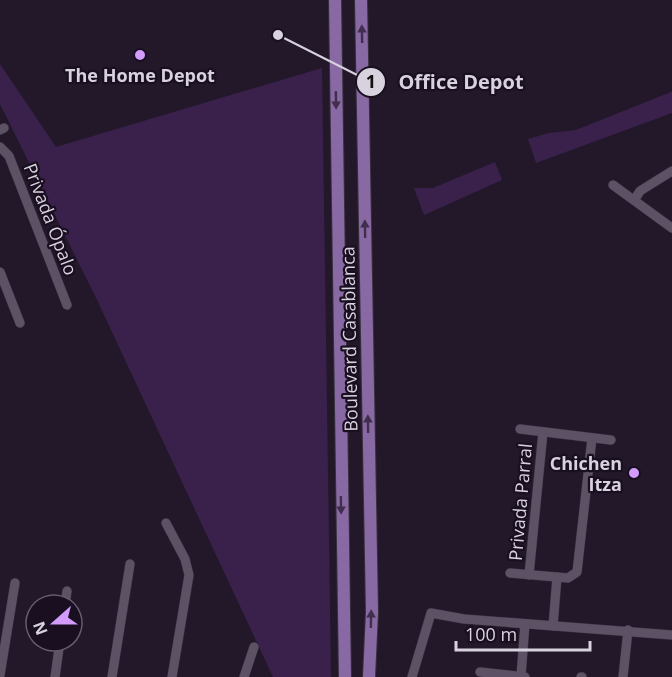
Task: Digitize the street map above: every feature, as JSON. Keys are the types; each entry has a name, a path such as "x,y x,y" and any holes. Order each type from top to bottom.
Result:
{"main road":[{"name":"Boulevard Casablanca","path":"335,0 345,677"},
{"name":"Boulevard Casablanca","path":"361,0 372,612 369,677"}],"street":[{"name":"Privada Ópalo","path":"0,147 9,156 67,305"},
{"path":"635,199 640,191 672,171"},
{"path":"613,186 635,199 672,228"},
{"path":"0,272 20,323"},
{"name":"Privada Parral","path":"520,429 611,440"},
{"name":"Privada Parral","path":"529,575 543,432"},
{"path":"553,626 557,578 568,578 576,572 592,438"},
{"path":"166,523 185,559 189,575 172,677"},
{"path":"112,677 130,564"},
{"name":"Privada Parral","path":"510,573 557,578"},
{"path":"0,675 15,583"},
{"path":"412,677 431,613 525,624 672,635"},
{"path":"521,676 525,624"},
{"path":"623,677 628,630"},
{"path":"244,677 254,647"},
{"path":"55,677 58,653"},
{"path":"480,672 497,676 526,677"}],"shaded area":[{"path":"0,64 56,147 322,68 331,677 273,677 98,302 0,104"},
{"path":"672,92 672,113 536,163 528,139 549,133 576,130"},
{"path":"495,162 502,180 424,215 414,188 433,188"}],"place":[{"name":"Office Depot","path":"278,35"},
{"name":"The Home Depot","path":"140,55"},
{"name":"Chichen Itza","path":"634,473"}]}
